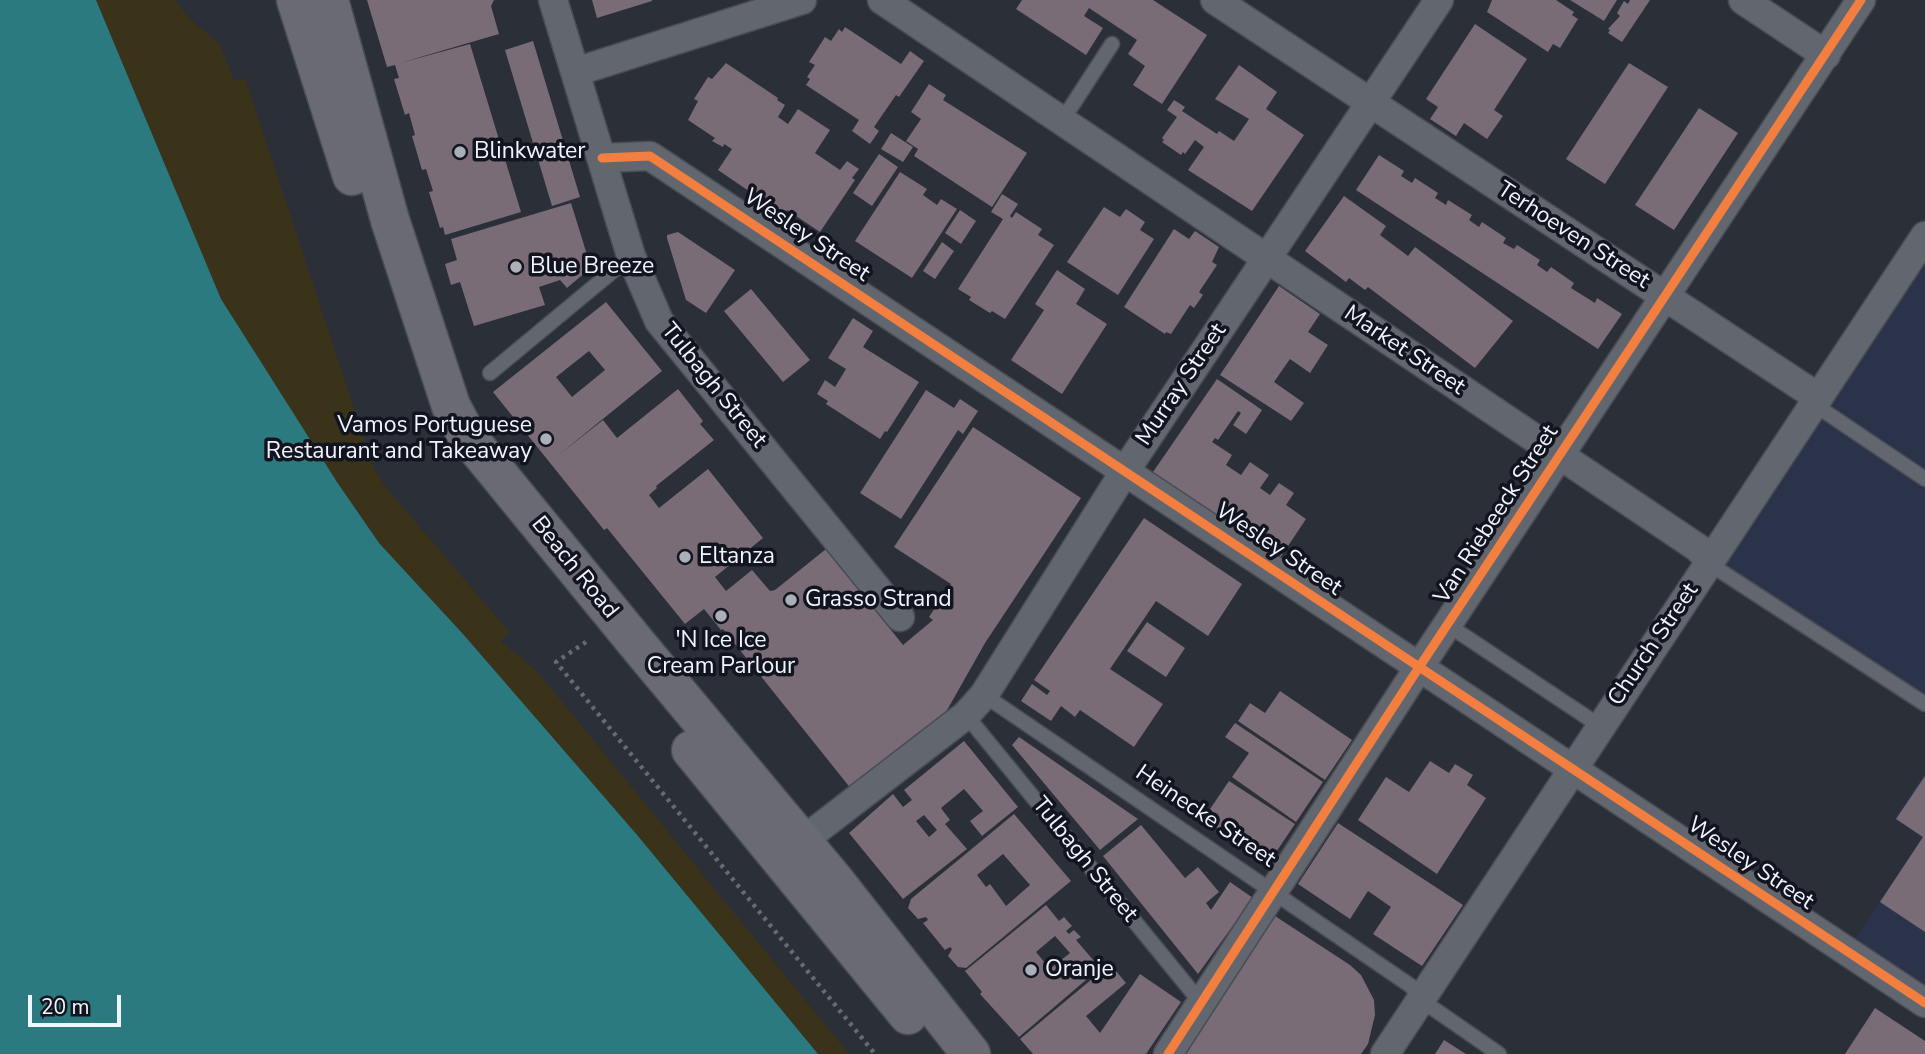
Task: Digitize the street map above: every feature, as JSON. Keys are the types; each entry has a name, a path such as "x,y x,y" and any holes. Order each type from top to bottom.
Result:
{"main road":[{"name":"Beach Road","path":"296,0 422,396 433,420 469,473 790,850 971,1054"},
{"name":"Beach Road","path":"329,0 390,220 451,406 462,426 790,850 940,1054"}],"street":[{"name":"Tulbagh Street","path":"553,0 631,256 659,321 900,617"},
{"path":"575,72 802,0"},
{"name":"Market Street","path":"882,0 1698,548 1710,560"},
{"name":"Terhoeven Street","path":"1215,0 1807,390 1816,401"},
{"name":"Murray Street","path":"790,850 975,705 1125,471 1439,0"},
{"path":"1743,0 1826,55"},
{"name":"Van Riebeeck Street","path":"1168,1054 1559,455 1861,0"},
{"name":"Wesley Street","path":"602,158 650,156 1925,1003"},
{"name":"Church Street","path":"1385,1054 1925,236"}],"lane":[{"path":"1062,121 1112,44"},
{"path":"489,373 631,256"},
{"name":"Terhoeven Street","path":"1816,401 1824,411 1925,479"},
{"name":"Market Street","path":"1710,560 1719,570 1925,704"},
{"path":"1448,625 1600,726"},
{"name":"Heinecke Street","path":"975,705 1275,891 1411,985 1421,1000 1499,1054"},
{"name":"Tulbagh Street","path":"975,705 1202,1004"}],"path":[{"path":"586,642 556,662 875,1054"}],"shaded area":[{"path":"0,0 96,0 221,299 337,482 379,543 463,634 638,836 818,1054 0,1054"},
{"path":"1925,238 1925,707 1711,560"},
{"path":"1925,772 1925,1002 1847,950 1922,838 1894,819"}],"sand":[{"path":"96,0 175,0 189,18 220,44 234,81 245,78 374,469 386,487 509,632 501,642 537,671 849,1054 818,1054 638,836 463,634 379,543 312,445 221,299"}],"building":[{"name":"Blinkwater","path":"367,0 494,0 491,6 499,34 400,63 470,44 521,212 445,235 443,227 440,228 429,192 433,191 426,169 422,170 412,136 415,135 409,113 405,115 394,79 399,78 395,65 387,67"},
{"path":"592,0 652,0 652,1 597,18"},
{"path":"1022,0 1153,0 1207,35 1162,104 1133,85 1145,66 1128,54 1137,40 1089,8 1084,16 1103,28 1086,55 1016,9"},
{"path":"1492,0 1556,0 1574,12 1572,15 1578,19 1560,48 1553,44 1548,52 1487,12"},
{"path":"1570,0 1617,0 1604,21"},
{"path":"1630,0 1650,0 1622,42 1608,33 1608,29 1620,16 1617,13 1624,1 1628,4"},
{"path":"1475,24 1527,59 1494,110 1503,116 1487,139 1464,123 1456,136 1430,119 1438,107 1426,99"},
{"path":"845,27 901,64 910,51 924,61 874,127 879,131 870,144 852,131 859,120 806,85 810,79 807,77 815,65 809,62 825,37 831,41 839,29 842,32"},
{"path":"533,41 580,197 552,206 505,50"},
{"path":"726,63 778,98 777,100 785,105 778,117 788,124 798,109 830,130 815,153 840,170 847,161 859,169 852,178 855,180 820,232 787,210 784,215 718,170 732,149 712,141 715,138 688,120 698,101 694,99 708,77 712,79"},
{"path":"1629,63 1668,87 1605,184 1566,159"},
{"path":"1239,65 1277,92 1266,109 1304,135 1252,211 1188,170 1204,147 1195,140 1185,154 1183,152 1181,155 1162,142 1177,117 1167,110 1174,100 1185,107 1182,111 1217,134 1219,131 1234,141 1249,119 1215,99"},
{"path":"929,84 946,95 943,100 1027,153 992,207 914,156 918,149 906,141 921,119 911,112"},
{"path":"1699,108 1738,133 1674,230 1635,205"},
{"path":"891,133 913,147 903,162 881,149"},
{"path":"879,154 898,167 872,206 853,193"},
{"path":"1379,155 1404,171 1401,176 1412,183 1415,178 1438,193 1435,198 1446,205 1448,200 1472,215 1469,220 1479,227 1482,222 1506,238 1503,243 1514,249 1517,245 1540,260 1537,265 1547,272 1551,267 1574,283 1571,288 1595,303 1597,298 1622,314 1598,349 1356,190"},
{"path":"900,172 927,189 923,195 937,205 941,199 957,209 912,278 855,241"},
{"path":"1002,194 1018,204 1010,216 1012,218 1016,212 1042,229 1038,235 1054,245 1005,319 969,300 971,297 958,289 1003,219 991,212"},
{"path":"1344,196 1386,226 1380,235 1408,256 1415,247 1513,321 1475,368 1368,287 1365,290 1349,278 1346,282 1305,251"},
{"name":"Blue Breeze","path":"571,203 588,258 582,260 587,271 567,288 560,280 539,287 545,305 474,326 460,282 451,285 445,264 457,260 451,239"},
{"path":"1104,207 1120,217 1126,209 1145,222 1140,230 1154,239 1118,295 1067,262"},
{"path":"960,210 976,221 961,244 945,233"},
{"path":"1174,229 1189,239 1195,231 1219,247 1212,262 1217,265 1199,292 1203,295 1194,308 1190,305 1171,334 1165,334 1124,307"},
{"path":"678,232 735,270 706,313 686,300 667,238 667,235"},
{"path":"942,242 954,251 935,279 923,271"},
{"path":"1057,270 1085,289 1076,304 1107,324 1062,394 1011,360 1044,310 1035,304"},
{"path":"1279,286 1320,314 1308,332 1328,345 1310,373 1290,359 1274,382 1304,403 1291,421 1220,375"},
{"path":"751,289 810,360 783,382 724,311"},
{"name":"Grasso Strand","path":"606,302 662,371 556,457 603,420 617,438 678,389 703,421 700,424 714,440 656,486 649,495 659,508 708,469 763,538 715,577 726,591 752,570 770,591 775,590 826,549 903,645 933,620 929,617 951,584 894,547 973,427 1081,498 985,643 946,712 852,790 704,609 685,624 607,528 604,530 493,392","holes":["589,351 605,370 572,397 556,377"]},
{"path":"853,318 873,331 863,347 919,382 880,439 826,404 828,401 817,394 825,380 835,387 846,369 828,358"},
{"path":"1217,379 1262,410 1246,434 1233,425 1241,413 1238,411 1218,440 1215,438 1212,442 1232,455 1226,465 1241,475 1250,462 1269,475 1260,488 1270,495 1279,483 1294,493 1286,505 1306,519 1280,558 1153,472"},
{"path":"926,390 954,408 960,399 978,411 963,434 958,430 901,519 860,493"},
{"path":"1144,518 1242,584 1208,636 1156,601 1110,669 1163,704 1134,747 1080,710 1075,717 1061,706 1051,721 1021,701 1032,684 1047,695 1050,691 1034,680"},
{"path":"1147,622 1185,648 1166,677 1127,651"},
{"path":"1280,691 1352,740 1325,780 1238,721 1250,703 1265,713"},
{"path":"1235,723 1323,782 1296,822 1232,777 1249,753 1225,737"},
{"path":"1019,737 1138,819 1100,850 1012,745"},
{"path":"964,741 1018,807 982,836 970,821 983,811 964,789 941,808 950,820 945,824 967,849 903,899 849,833 893,794 903,807 912,800 904,790","holes":["924,815 937,830 929,837 916,821"]},
{"path":"1430,761 1449,773 1455,764 1473,775 1467,785 1486,798 1437,874 1358,820 1386,777 1409,792"},
{"path":"1925,776 1925,932 1880,902 1923,837 1896,819"},
{"path":"1229,781 1295,824 1268,864 1204,818"},
{"path":"1014,814 1071,881 966,968 958,967 948,956 952,949 950,947 945,950 923,923 928,920 926,917 918,919 908,908 911,899","holes":["1003,854 1030,885 1006,906 990,884 986,887 977,875"]},
{"path":"1338,823 1463,905 1422,966 1373,934 1391,907 1368,891 1350,919 1298,884"},
{"path":"1141,825 1185,878 1198,867 1219,892 1206,903 1211,910 1230,882 1253,898 1198,974 1103,856"},
{"name":"Oranje","path":"1046,905 1059,921 1064,917 1072,926 1066,931 1069,934 1074,930 1081,937 1076,940 1100,968 1019,1037 980,994 982,992 965,971","holes":["1055,936 1070,953 1050,969 1036,952"]},
{"path":"1275,916 1361,975 1374,1000 1375,1015 1368,1044 1361,1054 1184,1054 1205,1016 1208,1018"},
{"path":"1110,964 1126,983 1086,1016 1100,1033 1140,974 1181,1002 1146,1054 1033,1054 1020,1039"},
{"path":"1875,1008 1925,1041 1925,1054 1845,1054"},
{"path":"1444,1040 1466,1054 1435,1054"}],"cycle path":[{"path":"1168,1054 1412,678 1861,0"},
{"path":"602,158 650,156 1925,1003"}],"place":[{"name":"Blinkwater","path":"460,152"},
{"name":"Blue Breeze","path":"516,267"},
{"name":"Vamos Portuguese Restaurant and Takeaway","path":"546,439"},
{"name":"Eltanza","path":"685,557"},
{"name":"Grasso Strand","path":"791,600"},
{"name":"'N Ice Ice Cream Parlour","path":"721,616"},
{"name":"Oranje","path":"1031,970"}]}
